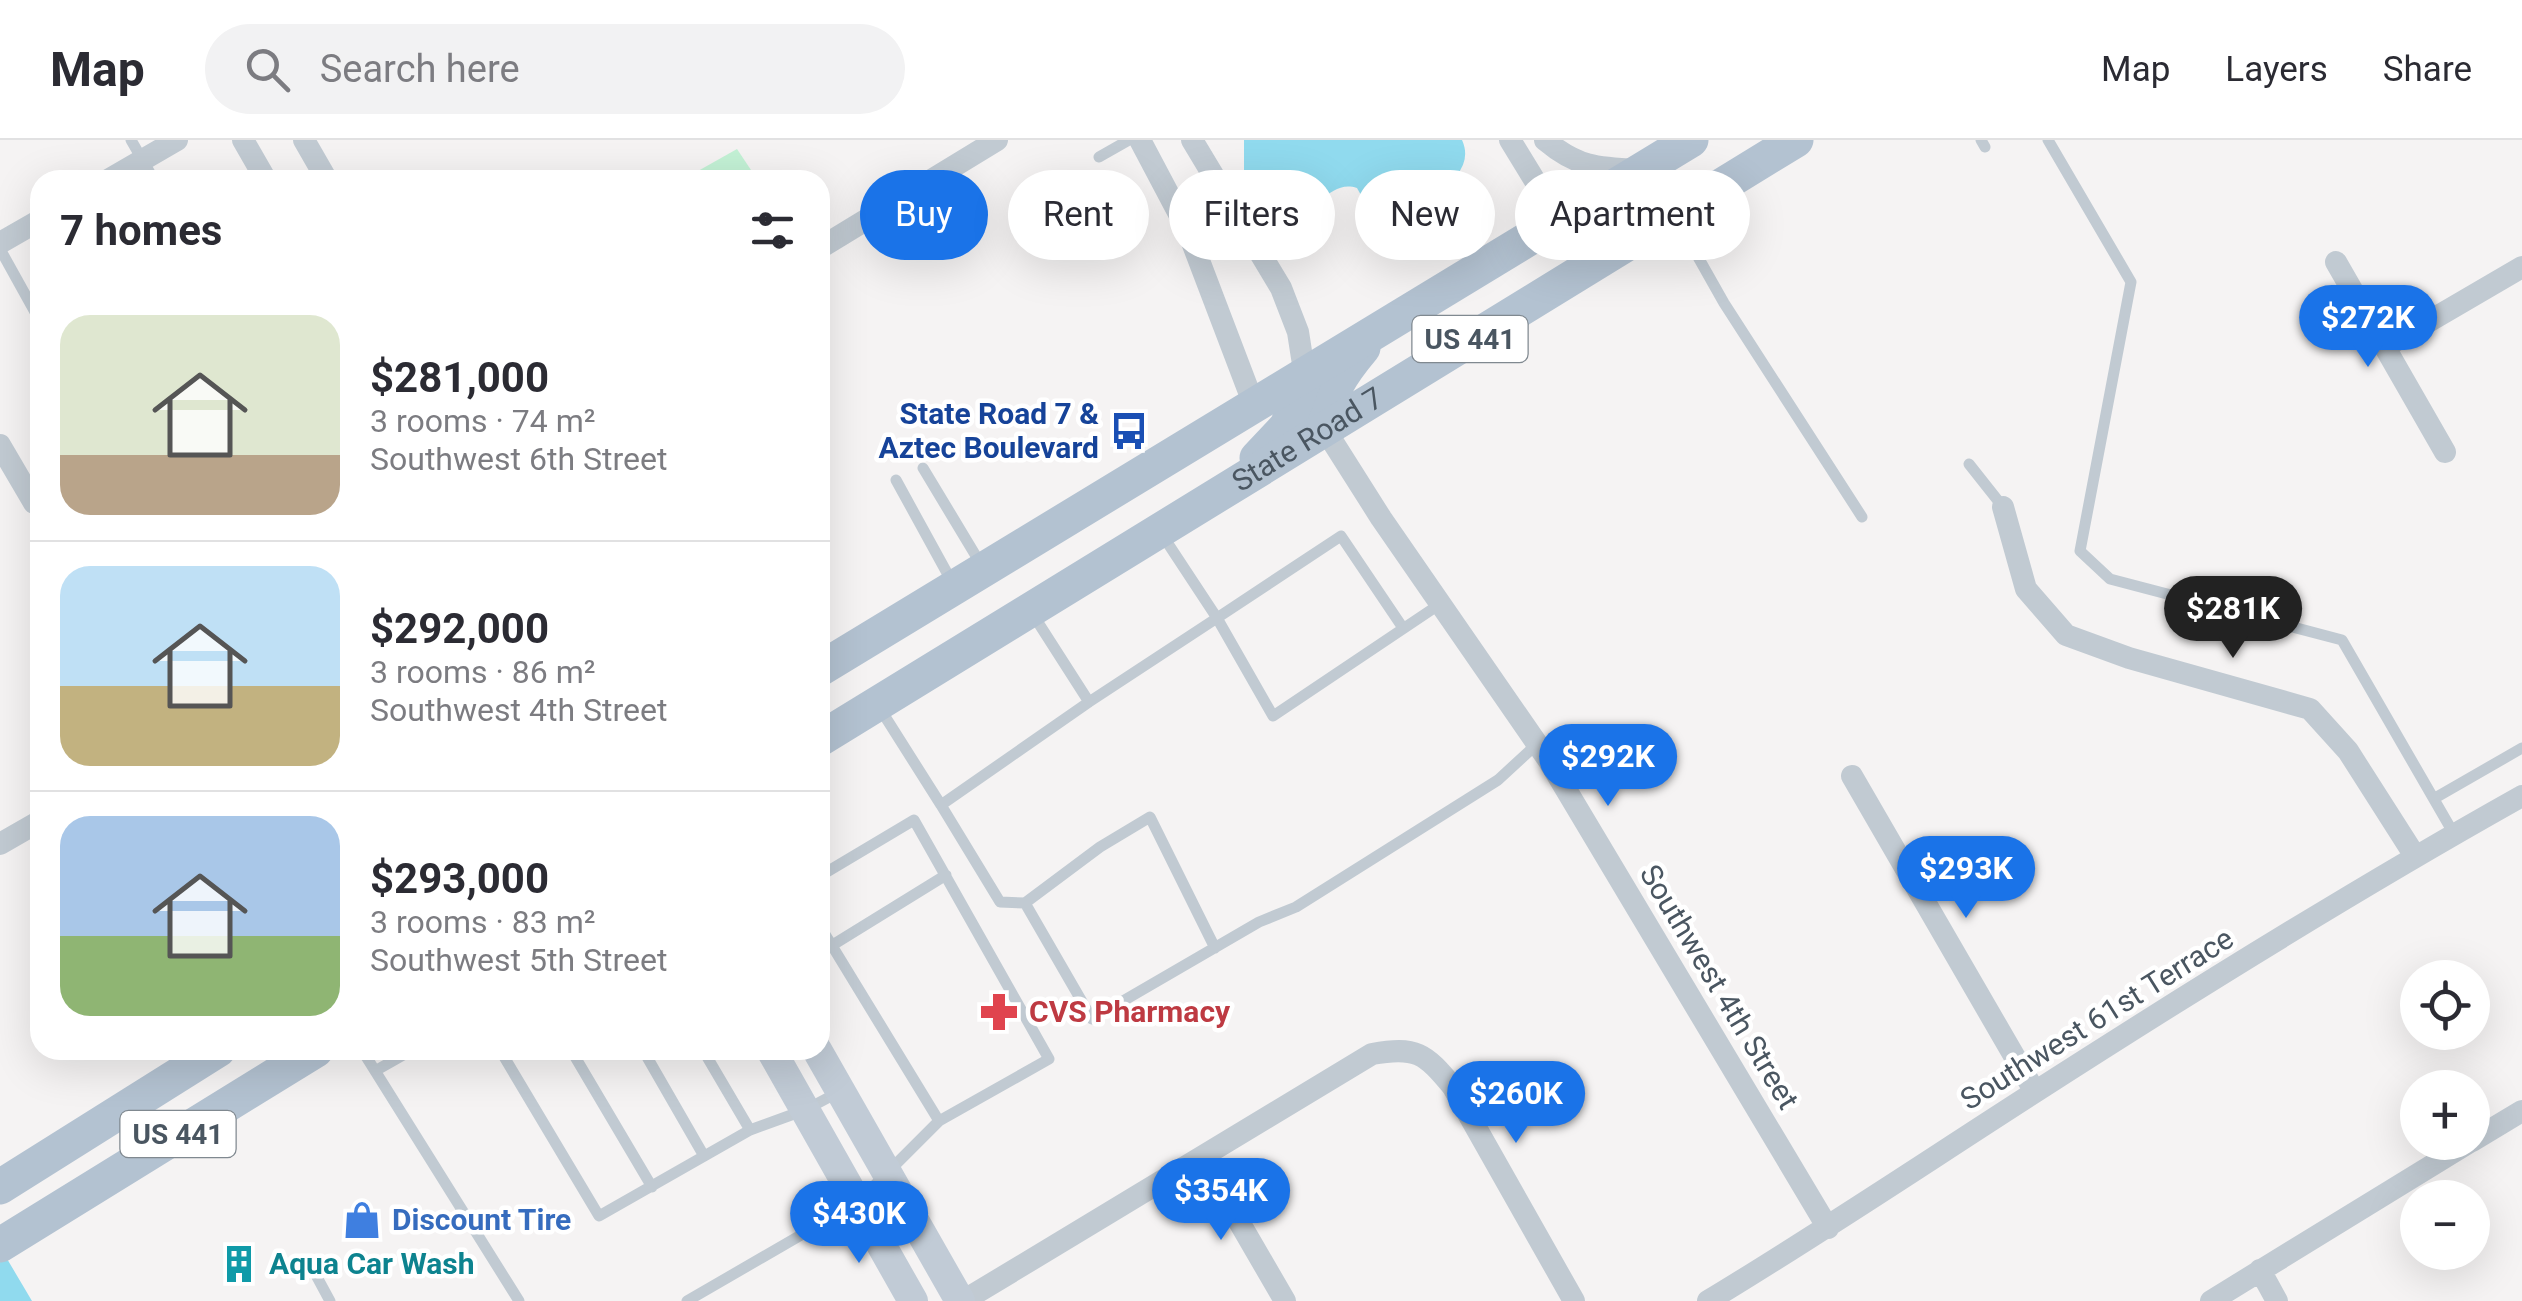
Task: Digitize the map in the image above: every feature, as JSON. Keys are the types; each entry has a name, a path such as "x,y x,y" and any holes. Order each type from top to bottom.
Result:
{"main road":[{"name":"State Road 7","path":"1641,170 1691,140"},
{"name":"State Road 7","path":"1747,170 1796,140"},
{"name":"State Road 7","path":"830,663 1515,247"},
{"name":"State Road 7","path":"830,733 1599,260"},
{"path":"1324,428 1327,400 1334,386 1376,332"},
{"path":"1233,484 1287,426 1304,377"},
{"name":"US 441","path":"4,1184 202,1060"},
{"path":"226,1105 224,1080 231,1060"},
{"name":"US 441","path":"0,1245 300,1060"},
{"path":"777,1060 913,1301"},
{"path":"823,1060 961,1301"}],"street":[{"path":"142,160 177,140"},
{"path":"244,140 260,170"},
{"path":"304,140 321,170"},
{"path":"830,242 997,140"},
{"path":"1140,140 1187,229 1254,405"},
{"path":"1192,140 1281,288 1298,332 1304,377"},
{"path":"1510,140 1528,170"},
{"path":"1545,140 1568,160 1597,168 1641,170"},
{"path":"0,246 30,226"},
{"path":"2336,262 2446,452"},
{"path":"2385,347 2522,267"},
{"name":"Southwest 4th Street","path":"1324,428 1537,744 1828,1228"},
{"path":"0,445 30,496"},
{"path":"2003,507 2026,588 2066,635 2128,658 2310,710 2348,751 2415,856"},
{"path":"1852,776 2035,1092"},
{"name":"Southwest 61st Terrace","path":"1708,1301 2415,856 2522,796"},
{"path":"0,844 30,828"},
{"path":"961,1301 1372,1054 1404,1048 1431,1060 1453,1087 1574,1301"},
{"path":"2490,1130 2522,1111"},
{"path":"1202,1158 1285,1301"},
{"path":"2212,1301 2441,1160"},
{"path":"2260,1270 2277,1301"}],"lane":[{"path":"1099,157 1129,140"},
{"path":"2048,140 2130,282 2080,551 2110,579 2342,640 2454,834"},
{"path":"0,246 30,302"},
{"path":"1700,260 1862,518"},
{"path":"1969,464 2003,507"},
{"path":"924,468 970,578"},
{"path":"896,480 970,578"},
{"path":"1158,530 1217,618 1274,716 1440,604"},
{"path":"942,805 1089,702 1341,536 1403,628"},
{"path":"1030,609 1089,702"},
{"path":"877,704 1000,902 1026,903 1100,847 1150,817 1215,948"},
{"path":"1026,903 1092,1019 1259,922 1296,907 1481,790 1537,744"},
{"path":"2435,798 2522,748"},
{"path":"687,1301 858,1202 939,1122 1049,1059 914,820 830,870"},
{"path":"939,1122 831,946 946,875"},
{"path":"368,1060 519,1301"},
{"path":"375,1071 394,1060"},
{"path":"506,1060 600,1216 750,1130 806,1110 841,1091"},
{"path":"577,1060 652,1187"},
{"path":"649,1060 704,1156"},
{"path":"708,1060 750,1130"},
{"path":"317,1277 330,1301"}],"green space":[{"path":"737,149 751,170 700,170"}],"water":[{"path":"1244,140 1462,140 1465,154 1460,170 1355,170 1355,188 1335,190 1335,170 1244,170"},
{"path":"0,1247 32,1301 0,1301"}],"place":[{"name":"State Road 7 & Aztec Boulevard","path":"1129,431"},
{"name":"CVS Pharmacy","path":"999,1012"},
{"name":"Discount Tire","path":"362,1220"},
{"name":"Aqua Car Wash","path":"239,1264"}]}
